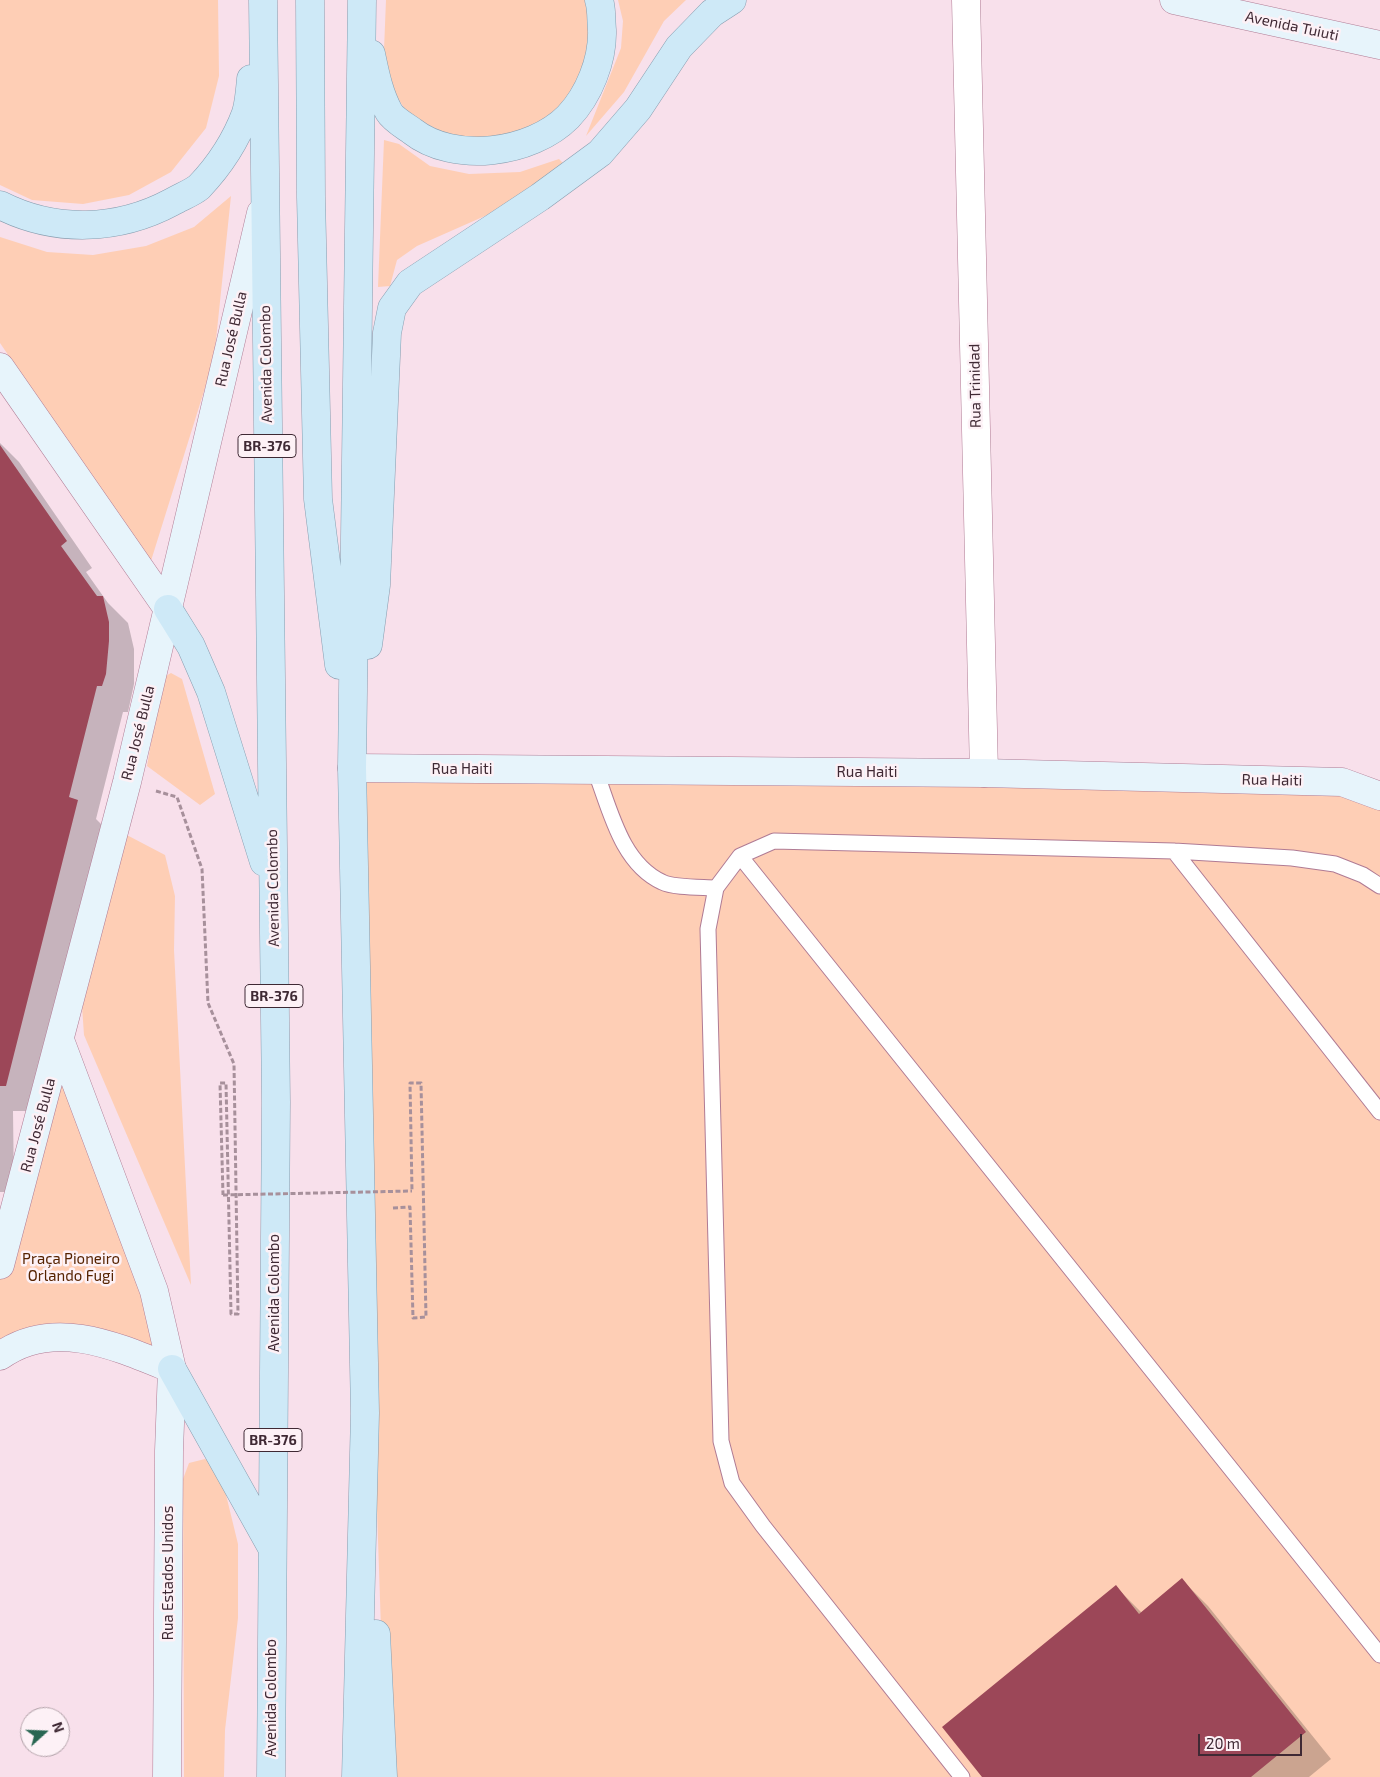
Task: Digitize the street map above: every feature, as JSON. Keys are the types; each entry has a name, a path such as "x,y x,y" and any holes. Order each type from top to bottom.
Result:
{"main road":[{"name":"BR-376","path":"310,0 311,197 318,499 352,768 365,1413 356,1777"},
{"path":"362,3 375,76 389,114 419,137 449,148 477,151 510,146 542,136 568,117 591,83 602,45 599,0"},
{"path":"352,768 376,585 386,333 392,308 410,283 540,197 600,153 638,108 678,47 712,13 732,0"},
{"path":"0,205 17,214 60,225 104,224 150,214 197,188 227,152 246,112 263,2"},
{"name":"Avenida Colombo","path":"263,2 276,1102 271,1777"},
{"path":"352,768 362,3"},
{"path":"168,609 190,646 211,692 273,889"},
{"path":"172,1369 272,1547"},
{"path":"365,1413 383,1777"}],"street":[{"name":"Rua Trinidad","path":"966,0 984,773"},
{"name":"Avenida Tuiuti","path":"1174,0 1380,45"},
{"name":"Rua José Bulla","path":"0,1265 127,782 264,197"},
{"path":"0,367 168,609"},
{"name":"Rua Haiti","path":"352,768 984,773 1342,782 1380,796"},
{"path":"60,1040 154,1291 172,1369"},
{"path":"0,1356 9,1349 39,1338 78,1337 118,1346 172,1369"},
{"name":"Rua Estados Unidos","path":"167,1777 169,1451 172,1369"}],"lane":[{"path":"595,770 620,834 635,863 663,883 716,888"},
{"path":"962,1777 763,1526 732,1483 721,1442 708,929 716,888 740,856 774,841 1174,852 1292,858 1335,864 1363,874 1380,886"},
{"path":"1174,852 1380,1112"},
{"path":"740,856 1380,1655"}],"path":[{"path":"127,782 176,797 202,869 208,1003 234,1064 238,1314 231,1314 226,1083 220,1083 223,1195 412,1191 410,1083 421,1083 426,1317 413,1318 410,1207 361,1210"}],"green space":[{"path":"0,0 218,0 219,76 206,128 171,172 129,195 83,204 32,200 0,185"},
{"path":"386,0 587,0 590,7 587,59 567,100 528,132 486,143 446,134 408,114 383,75"},
{"path":"618,0 686,0 664,21 624,92 586,136 621,48 623,21"},
{"path":"384,140 399,144 430,166 469,174 520,172 559,159 565,165 503,208 417,246 397,260 390,286 378,287"},
{"path":"231,196 214,359 150,564 0,343 0,237 47,252 93,255 146,246 194,227"},
{"path":"171,673 182,679 215,794 200,805 147,766 162,678"},
{"path":"352,768 1380,796 1380,1777 386,1777"},
{"path":"123,833 165,855 175,896 174,950 191,1285 84,1035 82,1006"},
{"name":"Praça Pioneiro Orlando Fugi","path":"60,1040 172,1369 80,1338 0,1356 0,1265"},
{"path":"205,1459 219,1466 238,1544 238,1618 225,1730 224,1777 184,1777 183,1479 189,1463"}],"building":[{"path":"0,445 67,541 61,546 97,596 103,596 109,622 106,674 102,686 97,686 69,797 78,800 6,1086 0,1086"},
{"path":"1182,1578 1306,1732 1251,1777 982,1777 942,1727 1116,1585 1139,1614"}]}
